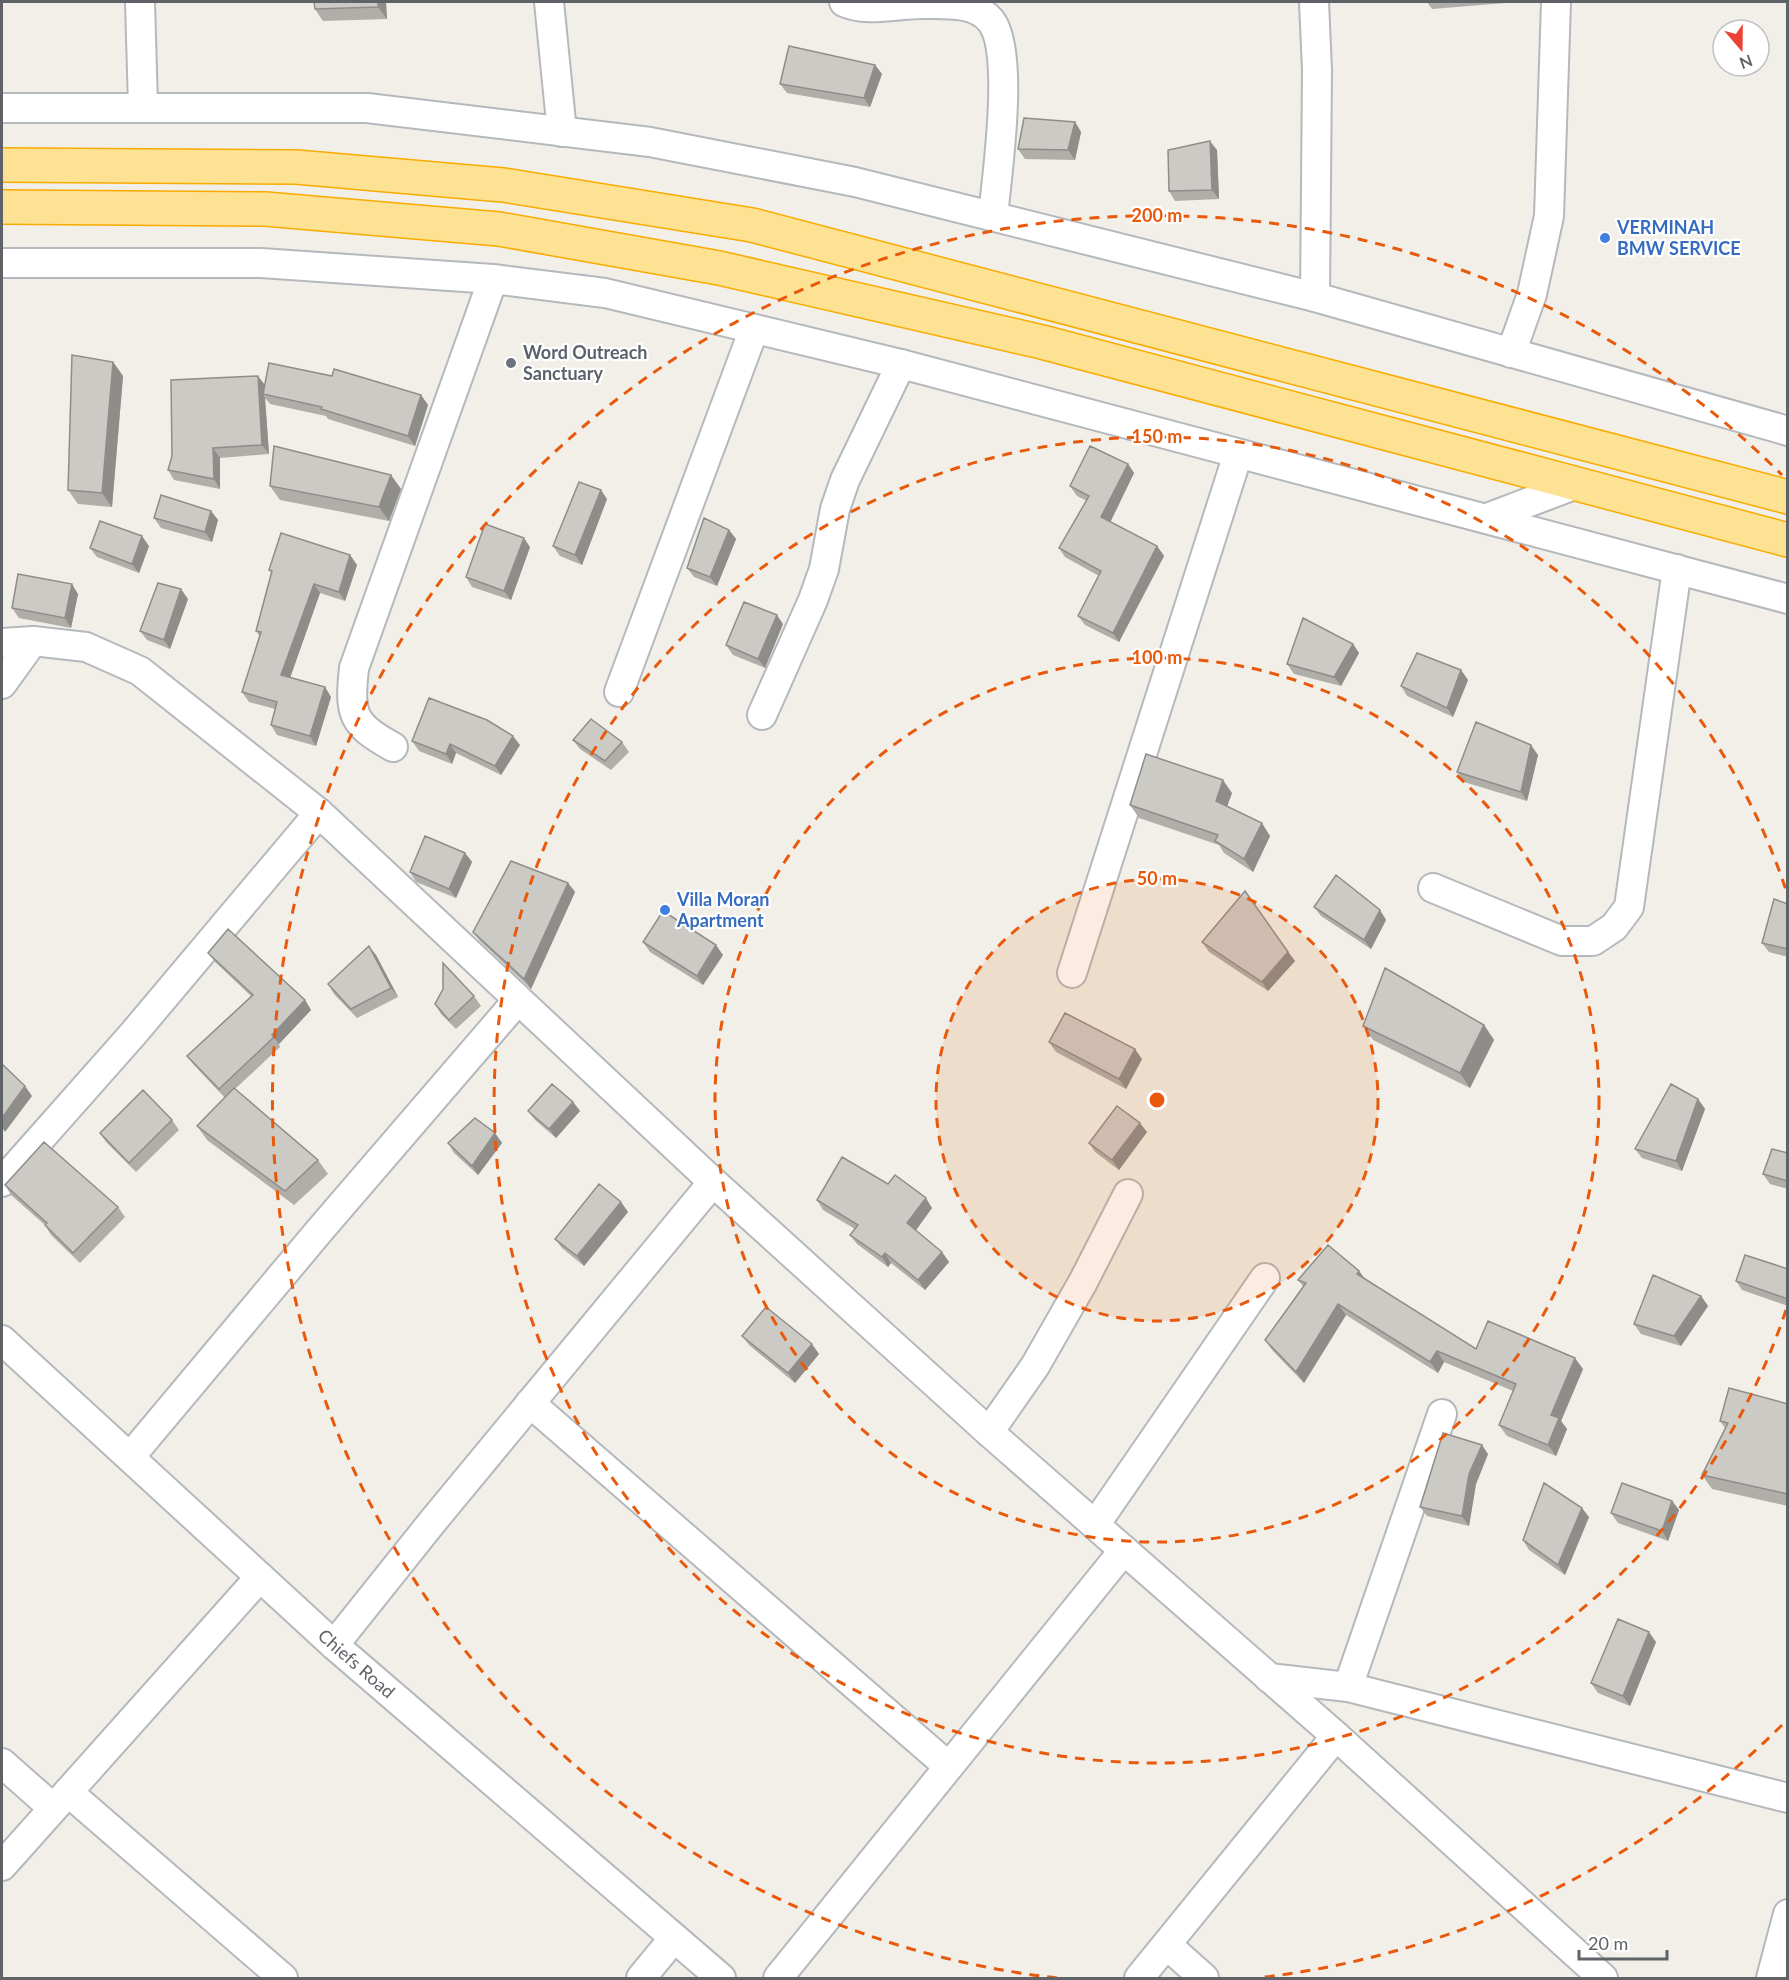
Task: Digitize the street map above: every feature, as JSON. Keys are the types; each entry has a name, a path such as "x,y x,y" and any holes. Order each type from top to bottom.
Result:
{"highway":[{"path":"2,165 296,167 503,185 752,225 1788,497"},
{"path":"2,207 276,210 499,229 719,268 1042,342 1788,540"}],"street":[{"path":"140,2 143,106"},
{"path":"549,2 562,132"},
{"path":"844,2 855,6 964,3 990,19 1000,37 1004,120 993,216"},
{"path":"1314,2 1317,70 1315,297"},
{"path":"1511,353 1532,294 1549,216 1556,2"},
{"path":"2,108 143,106 367,108 650,142 820,175 1315,297 1788,431"},
{"path":"2,263 261,263 493,279 605,293 902,364 1788,599"},
{"path":"393,747 365,731 355,716 351,695 354,668 493,279"},
{"path":"620,692 754,329"},
{"path":"762,716 813,600 824,569 835,509 845,480 902,364"},
{"path":"1072,973 1238,454"},
{"path":"1487,518 1577,484"},
{"path":"1433,888 1562,941 1593,941 1614,927 1629,907 1677,570"},
{"path":"2,642 33,641 86,647 140,671 320,813 517,1001 713,1182 989,1432 1336,1737 1603,1978"},
{"path":"2,684 33,641"},
{"path":"2,1182 133,1034 320,813"},
{"path":"130,1457 320,1230 517,1001"},
{"path":"334,1645 713,1182"},
{"path":"989,1432 1035,1366 1083,1282 1128,1194"},
{"path":"1095,1525 1265,1278"},
{"name":"Chiefs Road","path":"2,1340 334,1645 721,1978"},
{"path":"530,1403 948,1766"},
{"path":"1348,1687 1442,1414"},
{"path":"778,1978 1125,1550"},
{"path":"2,1866 260,1577"},
{"path":"1269,1678 1348,1687 1788,1798"},
{"path":"1139,1978 1336,1737"},
{"path":"2,1763 60,1800 283,1978"},
{"path":"1771,1978 1788,1914"},
{"path":"641,1978 674,1938"},
{"path":"1167,1945 1204,1978"}],"building":[{"path":"314,2 378,2 378,7 315,9"},
{"path":"789,46 875,65 864,98 780,84"},
{"path":"1024,118 1075,122 1068,150 1018,149"},
{"path":"1210,141 1212,190 1169,191 1168,150"},
{"path":"72,355 113,362 102,493 68,490"},
{"path":"269,363 332,376 334,369 421,395 408,436 321,409 322,407 263,394"},
{"path":"258,376 262,445 213,448 214,479 168,470 172,456 171,380"},
{"path":"274,446 391,475 379,507 270,486"},
{"path":"1090,446 1128,464 1101,517 1157,546 1113,633 1078,616 1101,571 1059,548 1089,496 1070,486"},
{"path":"579,482 601,490 575,555 553,546"},
{"path":"161,495 211,511 205,532 154,518"},
{"path":"704,518 729,530 710,577 687,568"},
{"path":"100,521 142,536 132,564 90,548"},
{"path":"485,524 524,538 504,591 466,577"},
{"path":"281,533 350,555 339,592 314,584 281,675 325,687 310,736 271,725 277,702 242,692 261,632 256,631 272,571 269,570"},
{"path":"18,574 72,584 65,618 12,608"},
{"path":"158,583 181,589 164,640 140,631"},
{"path":"744,602 777,615 758,659 726,645"},
{"path":"1303,618 1353,644 1334,677 1287,664"},
{"path":"1417,653 1461,670 1447,708 1401,686"},
{"path":"429,698 487,720 513,736 495,766 450,744 446,754 412,741"},
{"path":"591,719 622,742 605,761 573,740"},
{"path":"1476,722 1531,745 1521,792 1457,772"},
{"path":"1146,754 1223,780 1216,801 1262,823 1244,859 1215,841 1218,835 1130,805"},
{"path":"425,836 465,853 449,889 410,872"},
{"path":"511,861 568,883 524,979 473,932"},
{"path":"1336,875 1380,910 1364,940 1314,907"},
{"path":"1245,891 1288,952 1262,982 1202,942"},
{"path":"1774,899 1788,904 1788,949 1762,943"},
{"path":"663,911 716,945 697,976 643,942"},
{"path":"228,929 305,1000 272,1035 274,1037 219,1089 187,1056 253,995 208,953"},
{"path":"369,946 391,988 351,1009 328,984"},
{"path":"443,963 474,996 449,1020 435,1004 443,989"},
{"path":"1385,968 1484,1025 1460,1073 1363,1026"},
{"path":"1065,1013 1135,1049 1119,1079 1049,1042"},
{"path":"2,1064 25,1086 2,1118"},
{"path":"552,1084 573,1102 549,1129 528,1111"},
{"path":"1671,1084 1698,1099 1676,1161 1635,1149"},
{"path":"234,1088 318,1160 285,1191 197,1126"},
{"path":"143,1090 172,1120 129,1163 100,1133"},
{"path":"1117,1106 1140,1123 1112,1160 1089,1143"},
{"path":"475,1118 495,1133 472,1166 448,1143"},
{"path":"44,1142 118,1207 73,1253 45,1225 47,1223 5,1185"},
{"path":"1772,1149 1788,1153 1788,1181 1763,1174"},
{"path":"842,1157 888,1184 895,1175 926,1198 907,1223 942,1252 918,1280 885,1253 882,1257 850,1235 858,1225 817,1200"},
{"path":"599,1184 621,1202 577,1256 555,1239"},
{"path":"1328,1245 1359,1271 1357,1274 1476,1349 1488,1321 1575,1358 1551,1415 1559,1418 1548,1445 1499,1425 1516,1384 1437,1351 1430,1362 1338,1304 1296,1372 1265,1340 1306,1283 1298,1280"},
{"path":"1745,1255 1788,1269 1788,1299 1736,1281"},
{"path":"1653,1275 1701,1296 1674,1336 1634,1324"},
{"path":"766,1307 812,1344 788,1373 742,1336"},
{"path":"1729,1388 1788,1404 1788,1494 1702,1475 1728,1423 1720,1421"},
{"path":"1443,1433 1482,1445 1469,1474 1462,1516 1420,1507"},
{"path":"1544,1483 1582,1508 1558,1565 1523,1540"},
{"path":"1622,1483 1672,1501 1662,1531 1611,1513"},
{"path":"1618,1619 1649,1632 1623,1696 1591,1683"}],"place":[{"name":"VERMINAH BMW SERVICE","path":"1605,238"},
{"name":"Word Outreach Sanctuary","path":"511,363"},
{"name":"Villa Moran Apartment","path":"665,910"}]}
